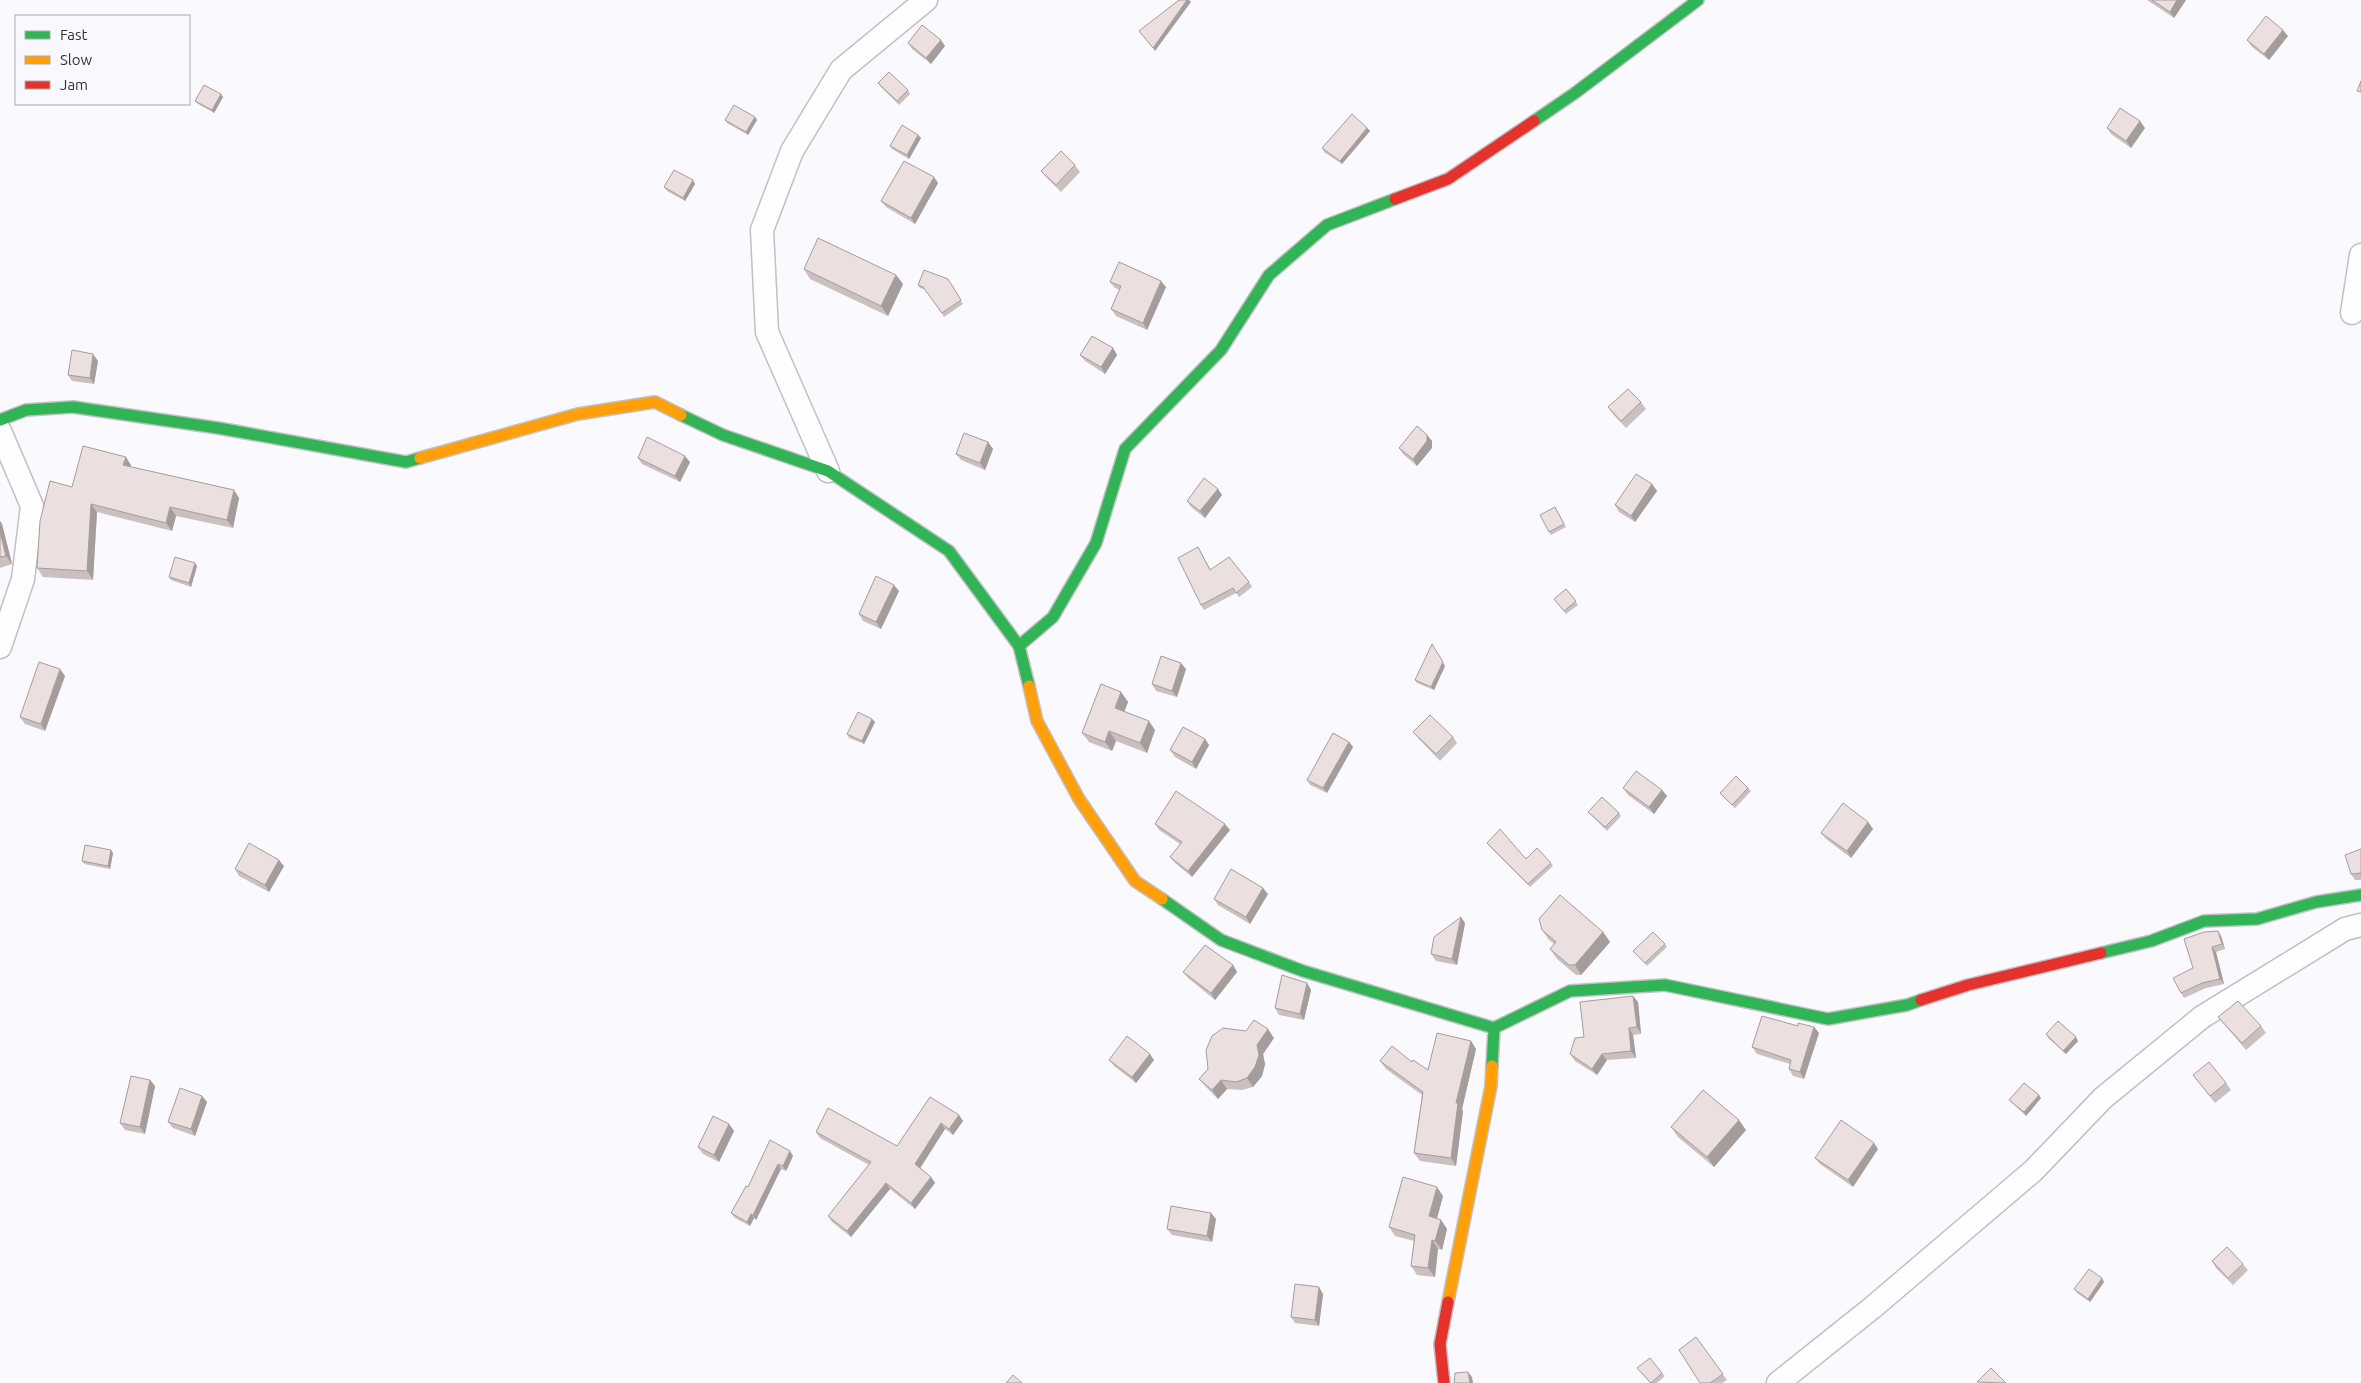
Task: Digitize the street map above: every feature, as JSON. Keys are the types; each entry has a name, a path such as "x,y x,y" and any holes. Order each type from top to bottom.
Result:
{"street":[{"path":"828,471 767,332 762,230 792,151 841,70 926,0"},
{"path":"1019,646 1052,617 1096,543 1125,449 1221,350 1269,276 1327,225 1448,179 1575,93 1698,0"},
{"path":"2352,313 2361,255"},
{"path":"0,420 26,410 73,407 218,428 406,462 578,414 655,402 723,435 828,471 949,551 1019,646 1037,721 1079,799 1135,881 1221,940 1303,970 1494,1028 1570,991 1665,985 1828,1019 1907,1005 1968,985 2151,941 2204,921 2257,919 2316,902 2361,895"},
{"path":"0,431 32,506 23,579 0,647"},
{"path":"1778,1383 1872,1308 2033,1171 2103,1098 2202,1017 2346,929 2361,926"},
{"path":"1444,1383 1440,1344 1491,1086 1494,1028"}],"building":[{"path":"1179,0 1187,0 1153,48 1139,31"},
{"path":"2152,0 2177,0 2170,12"},
{"path":"2266,16 2283,30 2264,54 2247,40"},
{"path":"922,25 941,40 926,58 908,43"},
{"path":"889,72 908,90 897,101 878,83"},
{"path":"2361,81 2361,92 2357,91"},
{"path":"204,85 221,94 212,110 195,101"},
{"path":"734,105 755,117 746,132 725,120"},
{"path":"2120,108 2140,121 2126,141 2107,128"},
{"path":"1352,114 1367,128 1340,161 1322,148"},
{"path":"902,125 918,135 907,155 890,146"},
{"path":"1061,151 1075,165 1056,185 1041,171"},
{"path":"904,161 934,177 911,218 881,201"},
{"path":"674,170 693,180 683,198 664,187"},
{"path":"818,238 896,275 881,306 804,269"},
{"path":"1119,262 1161,281 1143,323 1111,309 1121,286 1110,282"},
{"path":"924,270 948,279 961,300 942,313 923,287 918,285"},
{"path":"1092,336 1113,348 1101,367 1080,355"},
{"path":"72,350 93,354 90,378 68,375"},
{"path":"1628,389 1641,402 1621,421 1608,407"},
{"path":"1417,426 1427,435 1427,441 1413,459 1399,448"},
{"path":"964,433 988,442 980,463 956,454"},
{"path":"647,437 685,456 675,476 638,458"},
{"path":"83,446 126,457 123,465 234,490 227,520 170,507 166,523 91,504 87,571 37,568 40,521 50,481 72,487"},
{"path":"1636,474 1652,484 1631,516 1615,505"},
{"path":"1204,478 1218,489 1200,511 1187,501"},
{"path":"1555,507 1564,524 1549,532 1540,515"},
{"path":"0,532 6,556 0,557"},
{"path":"1198,547 1210,570 1229,557 1249,582 1236,593 1233,588 1201,605 1178,558"},
{"path":"175,557 195,563 189,583 169,577"},
{"path":"876,576 894,585 876,622 859,614"},
{"path":"1566,589 1576,601 1564,611 1554,599"},
{"path":"1432,644 1443,662 1431,687 1415,680"},
{"path":"1161,656 1181,663 1172,691 1152,684"},
{"path":"39,662 60,669 41,724 20,717"},
{"path":"1101,684 1121,692 1115,708 1149,721 1140,743 1109,731 1105,742 1082,733"},
{"path":"858,712 872,719 862,741 847,734"},
{"path":"1430,715 1453,737 1436,754 1413,732"},
{"path":"1183,727 1205,739 1192,762 1170,750"},
{"path":"1333,733 1349,742 1323,788 1307,780"},
{"path":"1636,771 1662,790 1649,807 1623,788"},
{"path":"1736,776 1748,788 1732,805 1720,793"},
{"path":"1176,791 1225,824 1188,871 1170,857 1182,842 1155,824"},
{"path":"1602,797 1619,813 1605,827 1588,812"},
{"path":"1843,803 1868,822 1847,851 1821,833"},
{"path":"1500,829 1526,859 1537,848 1551,863 1528,884 1487,843"},
{"path":"249,843 279,860 265,885 235,869"},
{"path":"85,845 111,850 108,866 82,861"},
{"path":"2361,849 2361,873 2351,874 2345,855"},
{"path":"1231,869 1263,888 1246,917 1214,899"},
{"path":"1560,895 1603,932 1575,965 1569,965 1550,949 1556,942 1542,930 1539,919"},
{"path":"1461,917 1452,959 1431,954 1434,937"},
{"path":"2218,931 2222,944 2212,947 2220,979 2202,983 2181,993 2173,978 2193,968 2184,939 2204,932"},
{"path":"1653,932 1665,944 1645,963 1633,951"},
{"path":"1205,945 1233,965 1211,993 1183,972"},
{"path":"1282,975 1307,983 1300,1014 1275,1008"},
{"path":"1633,996 1637,1027 1629,1028 1631,1051 1602,1054 1592,1069 1570,1054 1575,1038 1584,1037 1580,1002"},
{"path":"2238,1001 2261,1026 2242,1043 2218,1017"},
{"path":"1762,1016 1798,1026 1798,1023 1814,1027 1800,1072 1789,1069 1791,1060 1752,1047"},
{"path":"1254,1020 1268,1029 1257,1045 1259,1055 1255,1067 1247,1078 1236,1082 1221,1080 1212,1090 1199,1079 1208,1069 1206,1050 1212,1036 1223,1028 1246,1031"},
{"path":"2058,1021 2076,1037 2063,1051 2046,1034"},
{"path":"1437,1033 1471,1041 1456,1103 1458,1103 1451,1158 1414,1153 1423,1092 1380,1061 1392,1046 1412,1062 1413,1060 1428,1070"},
{"path":"1127,1036 1150,1054 1132,1077 1109,1060"},
{"path":"2209,1062 2226,1083 2210,1096 2193,1075"},
{"path":"131,1076 150,1080 140,1127 120,1123"},
{"path":"2024,1083 2039,1095 2024,1112 2009,1100"},
{"path":"180,1088 202,1096 191,1129 168,1122"},
{"path":"1703,1090 1739,1120 1707,1157 1671,1127"},
{"path":"930,1097 959,1115 949,1129 941,1123 915,1164 931,1177 911,1203 886,1183 847,1231 828,1216 871,1162 816,1132 828,1108 897,1146"},
{"path":"713,1116 729,1124 714,1155 698,1147"},
{"path":"1841,1120 1874,1143 1848,1180 1815,1158"},
{"path":"770,1140 790,1151 783,1166 778,1164 753,1215 751,1214 747,1222 731,1213 746,1186 748,1187"},
{"path":"1403,1177 1437,1187 1429,1216 1441,1220 1435,1241 1432,1240 1428,1268 1411,1266 1415,1235 1389,1227"},
{"path":"1171,1206 1211,1213 1207,1236 1167,1229"},
{"path":"2227,1247 2243,1264 2228,1278 2212,1261"},
{"path":"2089,1269 2102,1278 2088,1299 2074,1289"},
{"path":"1295,1284 1319,1287 1315,1320 1291,1317"},
{"path":"1696,1337 1723,1374 1710,1383 1700,1383 1679,1350"},
{"path":"1650,1358 1662,1373 1651,1383 1637,1368"},
{"path":"1991,1368 2006,1383 1977,1382"},
{"path":"1468,1372 1470,1383 1454,1383 1455,1373"},
{"path":"1013,1375 1022,1383 1006,1383"}],"traffic: fast":[{"path":"1534,121 1575,93 1698,0"},
{"path":"1019,646 1053,617 1096,543 1125,449 1221,350 1269,275 1327,225 1395,199"},
{"path":"0,420 26,410 73,407 218,428 406,462 420,458"},
{"path":"681,415 723,435 828,471 949,551 1019,646 1029,686"},
{"path":"2101,953 2151,941 2204,921 2257,919 2316,902 2361,895"},
{"path":"1162,899 1221,940 1303,971 1494,1028 1492,1066"},
{"path":"1494,1028 1570,991 1665,985 1828,1019 1907,1005 1921,1000"}],"traffic: slow":[{"path":"420,458 578,414 655,402 681,415"},
{"path":"1029,686 1037,721 1079,799 1135,881 1162,899"},
{"path":"1448,1302 1491,1086 1492,1066"}],"traffic: jam":[{"path":"1395,199 1448,179 1534,121"},
{"path":"1921,1000 1968,985 2101,953"},
{"path":"1444,1383 1440,1344 1448,1302"}]}
